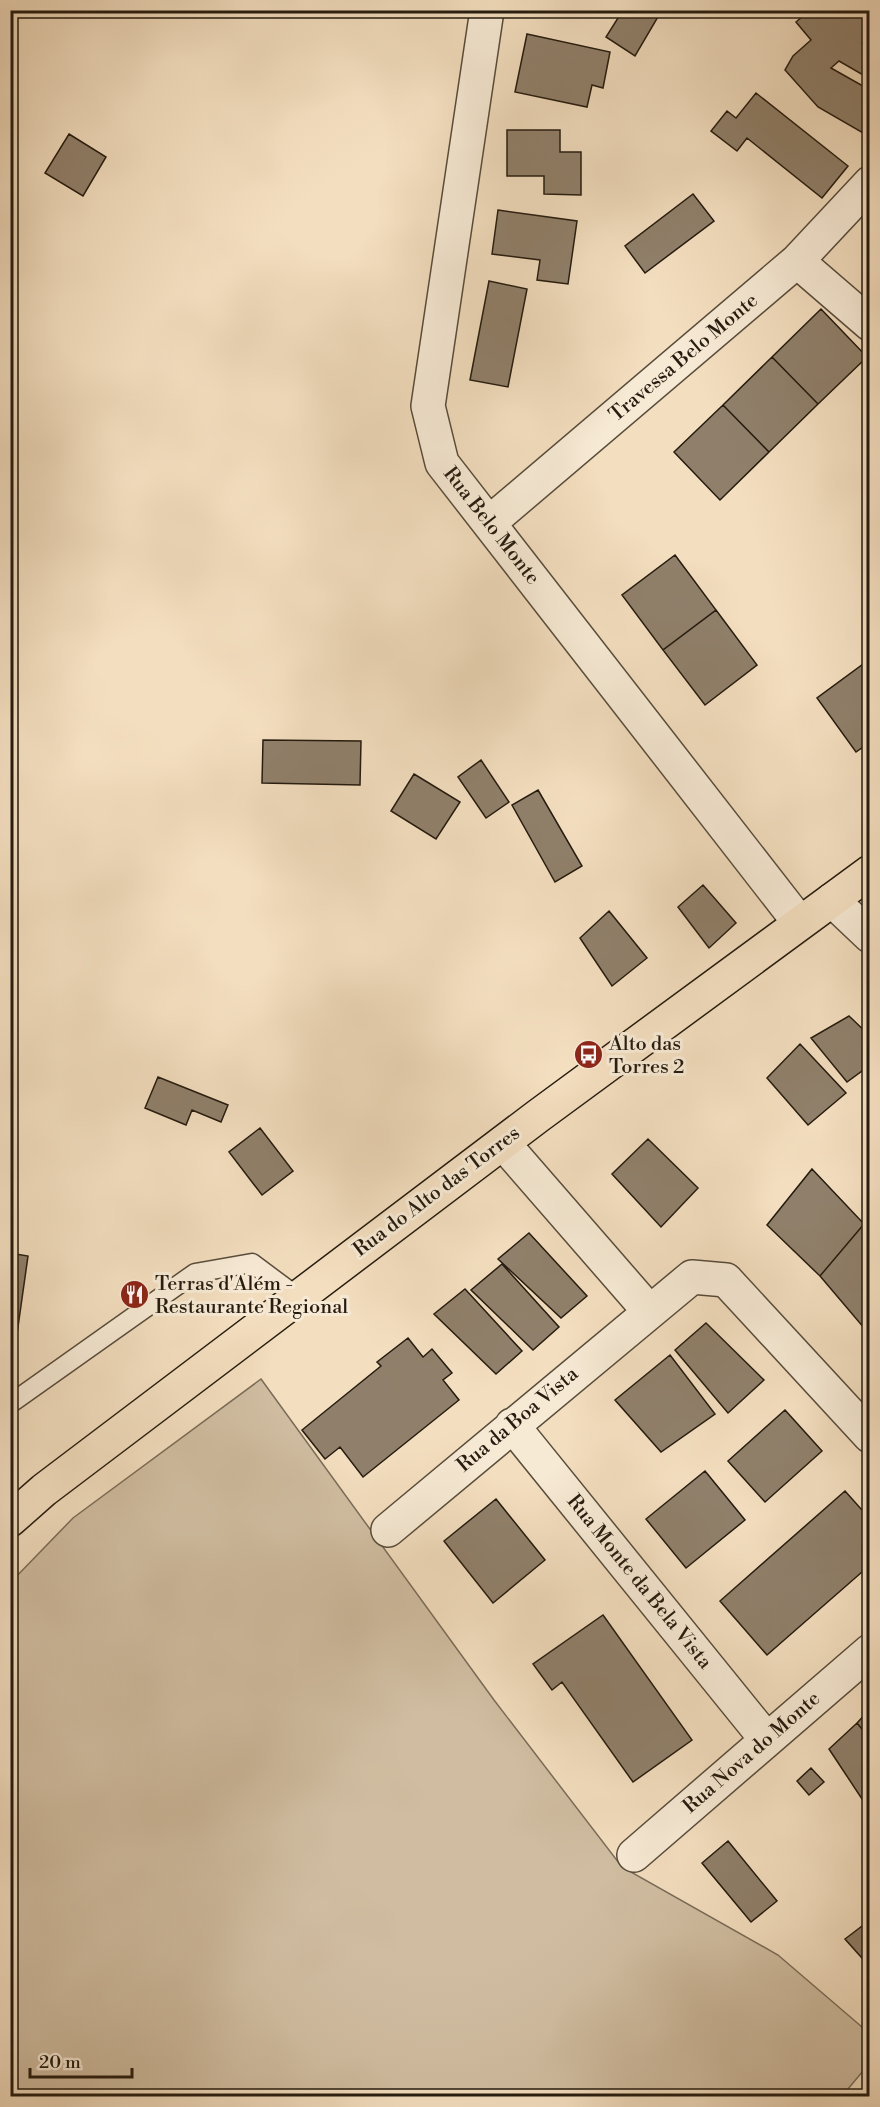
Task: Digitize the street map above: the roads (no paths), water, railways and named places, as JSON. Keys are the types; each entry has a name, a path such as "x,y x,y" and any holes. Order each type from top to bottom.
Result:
{"main road":[{"name":"Rua do Alto das Torres","path":"10,1520 44,1490 503,1143 799,922 870,872"}],"street":[{"name":"Rua Belo Monte","path":"486,10 428,406 442,463 799,922"},
{"name":"Travessa Belo Monte","path":"489,524 797,261 870,183"},
{"path":"797,261 870,324"},
{"path":"832,900 870,936"},
{"path":"503,1143 649,1311"},
{"name":"Rua da Boa Vista","path":"388,1530 692,1277 726,1280 870,1436"},
{"name":"Rua Monte da Bela Vista","path":"512,1425 767,1740"},
{"name":"Rua Nova do Monte","path":"634,1855 870,1651"}],"lane":[{"path":"10,1404 195,1273 252,1263 298,1298"}],"place":[{"name":"Alto das Torres 2","path":"588,1055"},
{"name":"Terras d'Além - Restaurante Regional","path":"134,1295"}]}
